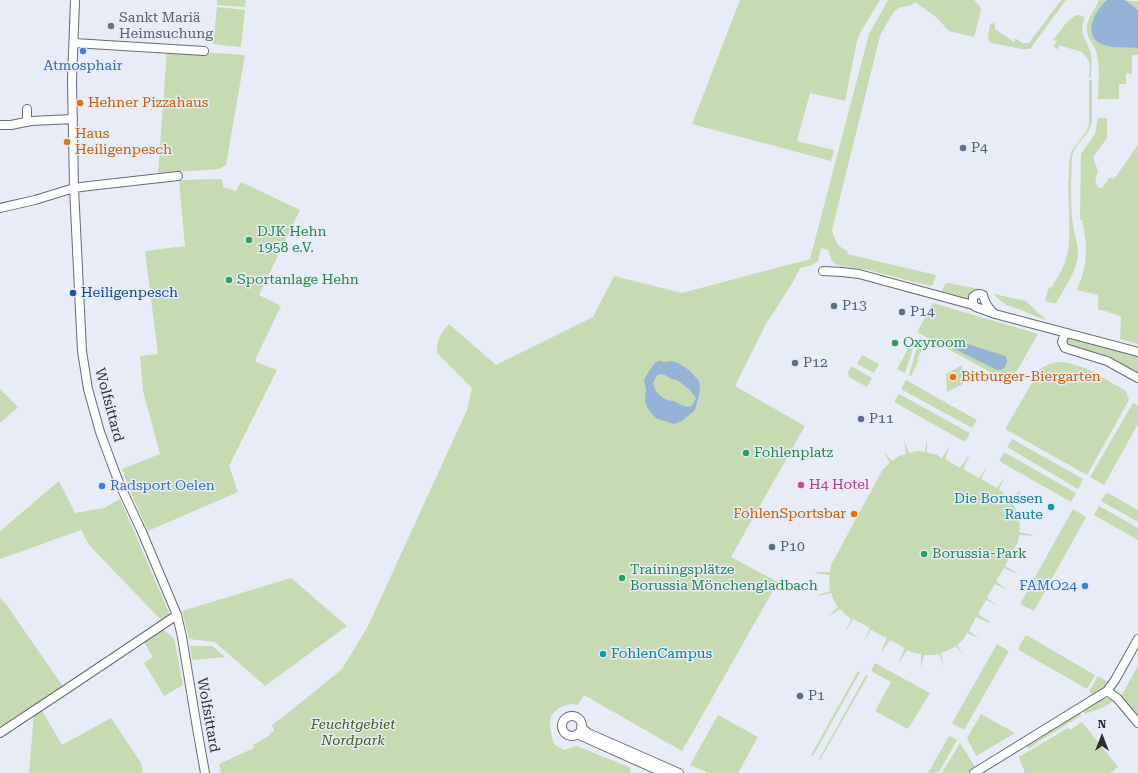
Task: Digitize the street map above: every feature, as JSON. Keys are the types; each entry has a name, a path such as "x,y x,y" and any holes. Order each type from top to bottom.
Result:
{"street":[{"path":"74,188 72,81 75,0"},
{"path":"74,42 204,51"},
{"path":"27,109 27,122"},
{"path":"0,125 11,125 41,120 73,119"},
{"path":"0,208 35,200 74,188 178,176"},
{"name":"Wolfsittard","path":"74,188 82,351 88,390 100,432 119,483 142,532 177,615 205,773"},
{"path":"823,271 842,272 865,276 973,305 995,314 1138,352"},
{"path":"973,305 973,297 976,294 983,294 987,307 995,314"},
{"path":"1065,333 1062,342 1065,348 1107,361 1138,378"},
{"path":"0,733 177,615"},
{"path":"974,773 1107,691 1115,680 1138,639"},
{"path":"1107,691 1117,698 1138,723"},
{"path":"664,773 579,731 679,773"}],"green space":[{"path":"217,0 246,0 245,7 217,5"},
{"path":"740,0 880,0 861,31 857,41 845,101 810,93 797,141 834,150 831,161 692,124"},
{"name":"Feuchtgebiet Nordpark","path":"888,0 974,0 980,6 981,11 974,37 949,31 936,17 915,2 911,5 899,8 893,13 880,36 832,230 837,243 848,251 847,254 936,275 933,285 930,286 868,270 836,265 832,261 828,250 821,248 818,261 812,265 800,268 793,282 766,324 735,386 805,426 731,557 778,582 682,751 584,695 578,705 573,704 563,706 555,711 551,719 550,727 554,744 564,750 577,746 631,768 629,773 219,773 221,772 219,764 254,748 253,745 274,731 272,725 342,669 368,626 467,410 472,388 437,353 438,340 449,324 496,365 593,317 614,276 682,293 810,259 869,34"},
{"path":"1061,0 1066,0 1030,49 1022,49 991,43 988,38 990,24 993,23 995,24 995,29 1014,42 1015,38 1022,43 1029,43"},
{"path":"1099,0 1138,1 1138,55 1132,55 1132,74 1126,73 1126,84 1119,84 1119,99 1098,99 1098,60 1087,28 1089,19"},
{"path":"217,7 245,10 241,47 213,44"},
{"path":"1076,15 1085,17 1082,32 1091,54 1091,77 1089,77 1089,61 1082,52 1058,45 1059,49 1055,48 1054,46 1057,41 1053,40 1067,22"},
{"path":"167,50 245,55 226,165 219,169 158,173"},
{"path":"1089,80 1092,80 1092,121 1088,132 1076,148 1072,158 1071,209 1078,256 1075,268 1069,280 1056,303 1053,303 1045,301 1048,290 1052,287 1060,273 1068,253 1068,184 1070,157 1072,150 1086,132 1089,124"},
{"path":"1098,118 1107,118 1107,138 1093,157 1098,171 1096,181 1099,188 1103,187 1110,177 1114,179 1138,145 1138,344 1120,339 1121,316 1098,309 1098,295 1077,290 1081,280 1086,256 1084,230 1082,220 1080,220 1081,154 1095,134"},
{"path":"222,179 223,187 236,191 241,182 300,210 259,295 281,306 255,360 256,362 277,370 229,466 238,492 148,531 122,469 160,454 143,391 140,356 158,354 145,251 185,246 179,180"},
{"path":"948,283 979,289 980,291 970,299 943,292 942,291 945,284"},
{"path":"994,294 1026,301 1046,320 1000,301"},
{"path":"933,303 1038,334 1010,383 917,332"},
{"path":"920,337 927,341 917,359 919,360 911,376 909,375"},
{"path":"1069,337 1138,357 1138,374 1069,347 1066,344"},
{"path":"909,347 913,349 905,373 897,369"},
{"path":"862,355 879,364 874,373 857,364"},
{"path":"1057,362 1068,363 1088,369 1126,391 1129,400 1087,475 1005,429 1040,369"},
{"path":"962,365 963,384 947,392 946,374"},
{"path":"851,366 872,378 867,387 849,377 848,372"},
{"path":"906,380 977,420 972,428 901,389"},
{"path":"0,389 18,407 0,423"},
{"path":"899,394 970,433 965,442 894,402"},
{"path":"1133,403 1138,405 1138,424 1104,485 1090,477"},
{"name":"Borussia-Park","path":"927,439 927,453 935,454 942,458 950,446 945,459 960,468 968,456 969,457 963,469 979,478 987,467 981,479 997,488 1005,477 999,489 1009,498 1020,491 1021,492 1011,501 1017,514 1032,512 1018,517 1020,524 1019,532 1033,536 1019,535 1018,542 1014,549 1026,558 1013,552 1005,566 1017,574 1004,568 996,581 1007,590 995,584 987,598 998,606 986,600 978,614 990,622 989,623 976,617 969,631 980,639 967,633 963,640 957,645 965,656 956,646 941,653 944,667 939,654 924,655 921,668 921,654 907,650 899,661 905,648 890,640 881,651 887,638 871,630 864,641 870,628 853,619 846,631 851,619 840,609 828,616 838,607 831,593 818,595 830,591 830,575 815,573 830,572 831,565 883,469 890,463 883,451 892,461 899,456 906,454 904,440 909,453 917,451 925,452"},
{"path":"1012,439 1083,479 1078,489 1007,447"},
{"path":"1004,452 1076,493 1071,502 999,461"},
{"path":"59,481 75,513 104,508 120,499 170,615 162,621 89,545 81,530 0,559 0,531"},
{"path":"1106,493 1138,510 1138,522 1101,501"},
{"path":"1099,506 1138,528 1138,540 1094,515"},
{"path":"1073,509 1086,517 1034,611 1020,604"},
{"path":"291,578 347,626 265,686 215,642 189,639 182,611"},
{"path":"0,598 6,604 64,688 0,728"},
{"path":"162,629 174,638 183,685 164,696 144,663 153,657 143,641"},
{"path":"1026,635 1095,675 1087,689 1019,650 1019,646"},
{"path":"997,644 1009,651 964,730 952,723"},
{"path":"190,646 212,646 225,657 192,660"},
{"path":"875,663 930,693 908,729 875,711 891,682 871,671"},
{"path":"1138,666 1138,719 1120,698"},
{"path":"858,671 860,672 813,756 811,755"},
{"path":"866,675 868,676 820,760 819,759"},
{"path":"1098,676 1110,683 1102,691 1095,695 1089,691"},
{"path":"1102,698 1115,701 1085,714 1083,710"},
{"path":"41,709 62,745 111,718 141,763 143,773 29,773 34,714"},
{"path":"1080,712 1081,716 1029,749 1025,745"},
{"path":"981,714 1015,733 976,756 967,738"},
{"path":"718,715 758,737 738,773 709,773 690,765"},
{"path":"1082,722 1118,767 1111,773 1025,773 1019,757 1068,728 1070,730"},
{"path":"949,736 957,740 939,772 928,773"},
{"path":"960,743 974,765 974,769 967,773 942,773"}],"water":[{"path":"1107,0 1125,0 1138,10 1138,48 1106,46 1094,38 1092,32 1093,20 1099,9"},
{"path":"958,341 1005,356 1007,359 1006,365 1002,370 997,370 955,349 955,344"},
{"path":"658,361 672,361 678,363 689,370 699,381 700,388 695,410 682,421 674,424 656,418 647,407 645,400 646,389 644,380 654,364","holes":["657,375 665,375 671,379 677,380 690,390 696,398 691,406 685,406 675,401 667,400 658,393 653,383"]}],"place":[{"name":"Sankt Mariä Heimsuchung","path":"111,26"},
{"name":"Atmosphair","path":"83,51"},
{"name":"Hehner Pizzahaus","path":"80,103"},
{"name":"Haus Heiligenpesch","path":"67,142"},
{"name":"P4","path":"963,148"},
{"name":"DJK Hehn 1958 e.V.","path":"249,240"},
{"name":"Sportanlage Hehn","path":"229,280"},
{"name":"Heiligenpesch","path":"73,293"},
{"name":"P13","path":"834,306"},
{"name":"P14","path":"902,312"},
{"name":"Oxyroom","path":"895,343"},
{"name":"P12","path":"795,363"},
{"name":"Bitburger-Biergarten","path":"953,377"},
{"name":"P11","path":"861,419"},
{"name":"Fohlenplatz","path":"746,453"},
{"name":"H4 Hotel","path":"801,485"},
{"name":"Radsport Oelen","path":"102,486"},
{"name":"Die Borussen Raute","path":"1051,507"},
{"name":"FohlenSportsbar","path":"854,514"},
{"name":"P10","path":"772,547"},
{"name":"Borussia-Park","path":"924,554"},
{"name":"Trainingsplätze Borussia Mönchengladbach","path":"622,578"},
{"name":"FAMO24","path":"1085,586"},
{"name":"FohlenCampus","path":"603,654"},
{"name":"P1","path":"800,696"}]}
